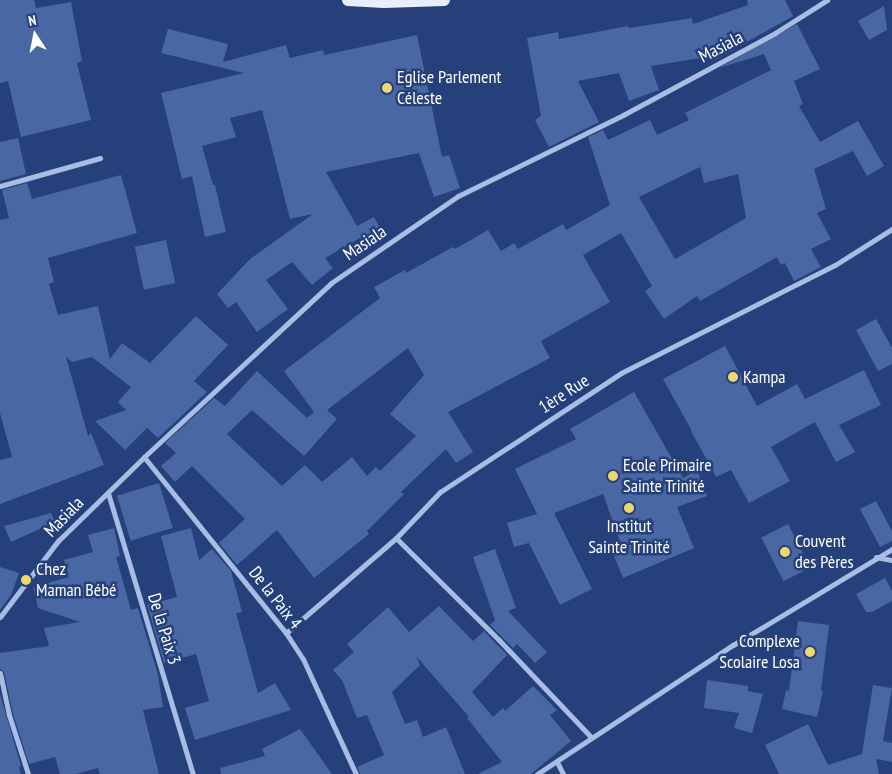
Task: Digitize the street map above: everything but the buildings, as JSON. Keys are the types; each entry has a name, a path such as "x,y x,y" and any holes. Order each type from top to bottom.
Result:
{"main road":[{"path":"348,0 384,2 444,0"}],"street":[{"name":"Masiala","path":"0,616 58,541 144,457 331,284 458,196 623,115 775,33 827,0"},
{"path":"0,186 100,158"},
{"name":"1ère Rue","path":"286,633 396,538 440,492 621,373 835,265 892,229"},
{"name":"De la Paix 4","path":"144,457 286,633 303,659 356,774"},
{"name":"De la Paix 3","path":"108,493 193,774"},
{"path":"396,538 499,640 591,737"},
{"path":"537,774 733,645 875,557 892,549"},
{"path":"875,557 892,560"},
{"path":"0,673 9,715 28,774"},
{"path":"557,762 563,774"}],"place":[{"name":"Eglise Parlement Céleste","path":"387,88"},
{"name":"Kampa","path":"733,377"},
{"name":"Ecole Primaire Sainte Trinité","path":"613,476"},
{"name":"Institut Sainte Trinité","path":"629,508"},
{"name":"Couvent des Pères","path":"785,552"},
{"name":"Chez Maman Bébé","path":"26,580"},
{"name":"Complexe Scolaire Losa","path":"810,652"}]}
